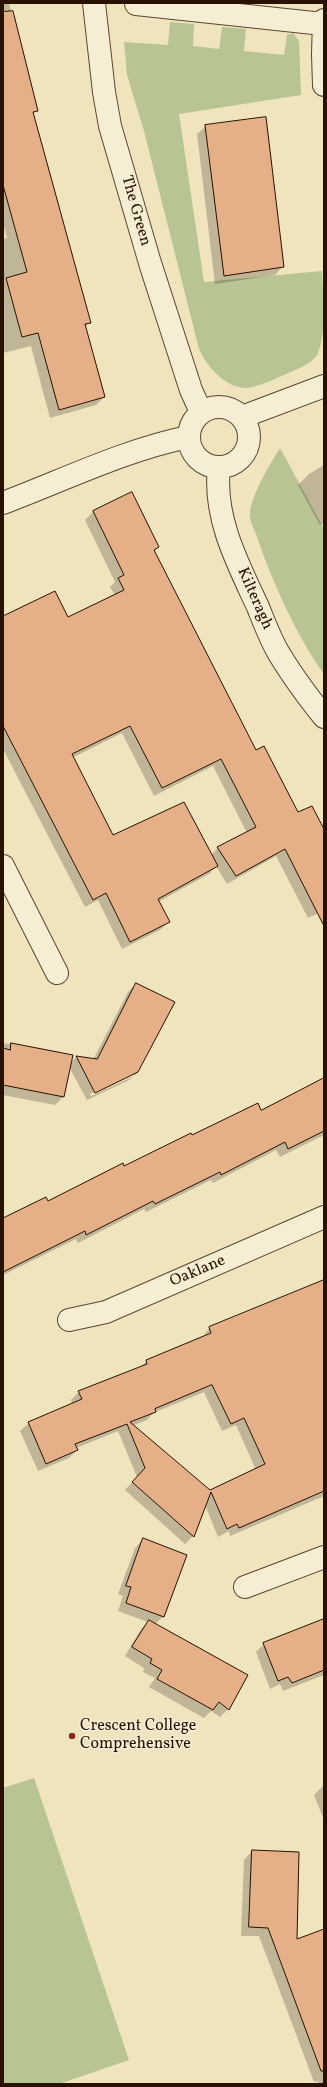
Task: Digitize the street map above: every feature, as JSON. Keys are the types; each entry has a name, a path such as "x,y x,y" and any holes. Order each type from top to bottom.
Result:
{"street":[{"name":"The Green","path":"94,3 104,92 110,126 150,262 189,384 201,412"},
{"path":"136,4 324,24"},
{"path":"324,20 324,85"},
{"path":"242,417 324,386"},
{"path":"218,406 227,408 242,417 247,426 249,435 248,445 244,454 238,461 229,466 219,468 210,466 194,455 190,447 188,437 190,428 201,412 218,406"},
{"path":"3,503 163,442 188,437"},
{"name":"Kilteragh","path":"219,468 217,484 226,533 278,652 324,717"},
{"path":"3,866 57,973"},
{"name":"Oaklane","path":"69,1320 106,1312 324,1217"},
{"path":"245,1587 324,1557"}],"green space":[{"path":"170,22 194,24 193,46 219,49 222,27 246,29 244,51 284,55 287,35 293,33 299,41 301,95 179,114 204,282 322,271 323,326 320,347 317,355 303,366 252,387 243,388 235,386 220,377 207,363 199,349 144,131 127,75 124,42 168,45"},
{"path":"280,448 324,529 324,674 304,642 285,606 250,519 251,506 257,489"},
{"path":"34,1778 129,2060 59,2084 3,2084 3,1788"}],"building":[{"path":"13,11 38,111 33,112 91,323 85,324 105,397 59,410 38,333 22,337 6,278 27,272 3,185 3,12"},
{"path":"266,117 284,267 224,276 205,125"},
{"path":"132,492 159,547 154,550 256,750 264,746 298,812 312,806 324,829 324,926 285,849 236,876 217,847 256,827 221,759 162,788 130,726 72,754 113,835 184,802 218,866 158,899 170,922 130,942 106,893 93,900 3,726 3,616 55,591 68,617 124,590 118,578 124,575 93,511"},
{"path":"136,983 175,1002 138,1072 95,1093 76,1056 97,1059"},
{"path":"11,1043 73,1055 64,1097 3,1085 3,1048 10,1050"},
{"path":"324,1078 324,1131 288,1149 285,1142 221,1175 220,1172 155,1204 153,1201 86,1235 85,1231 3,1272 3,1218 46,1197 48,1201 123,1163 124,1166 191,1133 192,1135 258,1103 261,1110"},
{"path":"324,1280 324,1491 239,1528 237,1524 227,1529 211,1492 194,1537 132,1482 145,1468 127,1424 75,1444 78,1450 46,1464 28,1422 82,1399 78,1391 147,1364 146,1360 211,1333 209,1327","holes":["212,1385 231,1424 244,1418 265,1464 210,1490 130,1422 156,1412 155,1409"]},
{"path":"143,1538 187,1555 164,1617 126,1603 131,1587 126,1586"},
{"path":"324,1619 324,1670 292,1683 288,1677 278,1681 263,1643"},
{"path":"149,1620 248,1675 229,1710 219,1702 213,1710 157,1679 162,1670 150,1663 152,1659 132,1647"},
{"path":"252,1850 299,1852 297,1939 324,1929 324,2071 321,2071 268,1928 249,1927"}],"place":[{"name":"Crescent College Comprehensive","path":"72,1736"}]}
